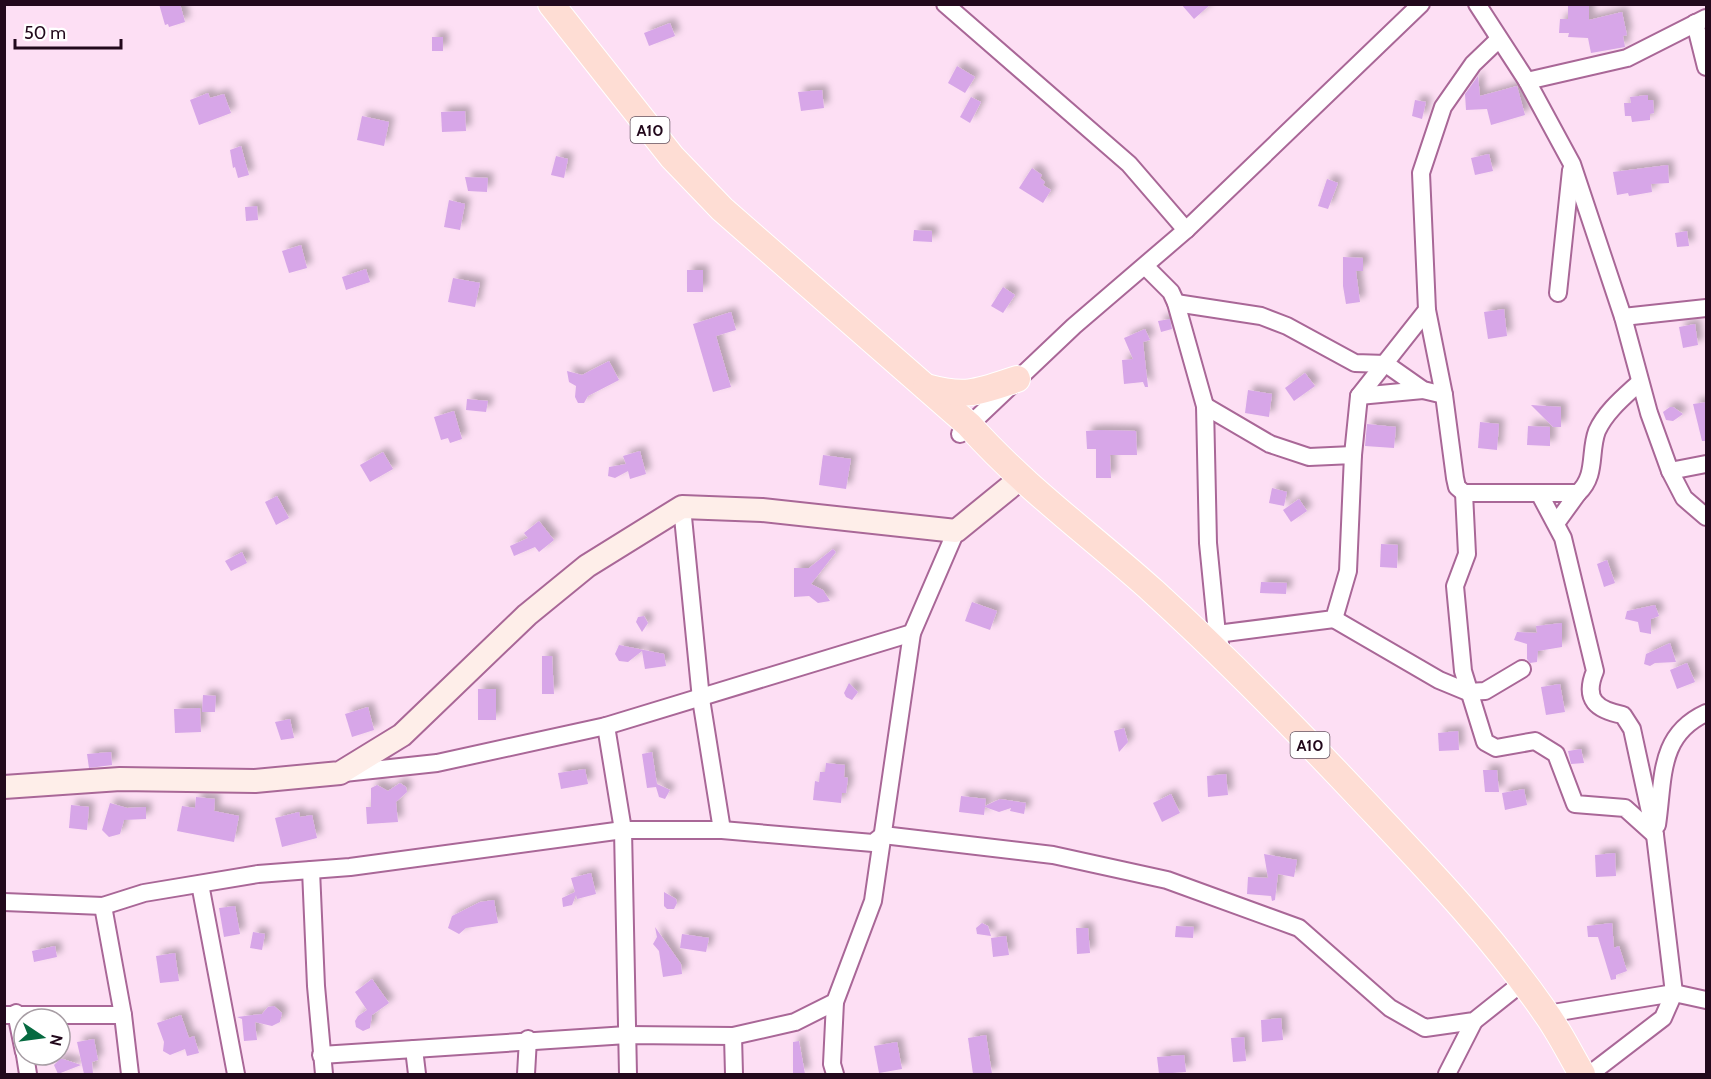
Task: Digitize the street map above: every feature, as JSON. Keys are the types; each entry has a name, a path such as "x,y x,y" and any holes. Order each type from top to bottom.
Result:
{"main road":[{"name":"A10","path":"551,4 672,157 761,245 926,387 965,430"},
{"name":"A10","path":"761,245 778,270 813,306 1021,477 1154,592 1226,660 1426,867 1523,982 1547,1014 1582,1074"},
{"path":"926,387 954,394 975,393 1017,379"}],"street":[{"path":"965,430 1074,326 1146,267 1186,230 1421,4"},
{"path":"1477,4 1527,81 1572,164 1623,316 1640,381 1670,471 1684,498 1707,517"},
{"path":"946,5 1129,164 1186,230"},
{"path":"1527,81 1627,58 1701,20 1707,67"},
{"path":"1499,39 1473,64 1443,107 1421,173 1427,310 1444,395 1455,478 1457,487 1464,493 1578,493"},
{"path":"1558,293 1572,164"},
{"path":"1146,267 1171,292 1176,303 1205,406 1208,543 1217,634 1226,660"},
{"path":"1176,303 1261,316 1287,326 1355,363 1386,364 1424,390"},
{"path":"1623,316 1707,308"},
{"path":"1334,619 1348,571 1353,455 1359,396 1427,310"},
{"path":"1557,522 1584,487 1593,465 1597,433 1608,413 1640,381"},
{"path":"1359,396 1424,390 1444,395"},
{"path":"1205,406 1270,444 1309,457 1353,455"},
{"path":"1670,471 1707,464"},
{"path":"835,1074 832,1064 835,1002 873,901 912,633 956,531 1021,477"},
{"path":"1464,493 1467,554 1455,586 1463,671 1485,742 1496,748 1535,741 1556,754 1575,804 1624,808 1655,835"},
{"path":"1539,493 1557,522 1563,538 1595,671 1591,681 1593,699 1596,706 1605,712 1623,716 1628,720 1655,835 1674,993 1663,1018 1590,1074"},
{"path":"340,773 402,735 527,615 587,566 682,507 762,510 956,531"},
{"path":"682,507 701,699 722,830"},
{"path":"1217,634 1334,619 1439,680 1468,692 1485,691 1522,669"},
{"path":"4,787 120,779 255,781 437,763 606,726 912,633"},
{"path":"1655,835 1670,744 1691,720 1707,713"},
{"path":"606,726 622,830 628,1074"},
{"path":"4,902 103,906 144,893 258,874 311,870 622,830 722,830 873,843 883,835 1053,855 1167,880 1299,928 1390,1008 1425,1028 1474,1021"},
{"path":"311,870 324,1074"},
{"path":"200,884 236,1074"},
{"path":"103,906 123,1015 130,1074"},
{"path":"1447,1074 1474,1021 1523,982"},
{"path":"1547,1014 1674,993 1707,1000"},
{"path":"321,1055 627,1035 733,1036 795,1022 835,1002"},
{"path":"10,1014 123,1015"},
{"path":"733,1036 734,1074"},
{"path":"526,1074 528,1040"},
{"path":"414,1049 417,1074"}],"building":[{"path":"159,4 180,4 185,22 169,27 168,24 165,25"},
{"path":"1181,4 1211,4 1194,19"},
{"path":"1568,4 1589,4 1589,20 1622,12 1627,35 1623,36 1625,47 1591,53 1588,38 1568,37 1569,33 1559,33 1560,19 1568,19"},
{"path":"670,23 675,36 649,46 644,33"},
{"path":"432,37 443,37 443,51 432,51"},
{"path":"957,66 975,77 965,93 948,83"},
{"path":"1478,76 1480,96 1517,86 1525,115 1491,125 1487,109 1466,110 1465,94"},
{"path":"822,90 824,108 801,111 798,92"},
{"path":"208,93 210,98 224,94 231,113 199,125 190,100"},
{"path":"1648,95 1648,100 1653,100 1654,113 1650,114 1650,120 1632,122 1631,116 1625,116 1624,103 1631,103 1630,97"},
{"path":"971,97 981,102 970,123 960,117"},
{"path":"1415,100 1426,102 1422,119 1412,116"},
{"path":"465,111 466,131 442,132 441,112"},
{"path":"362,116 389,122 384,146 357,140"},
{"path":"241,146 249,175 238,178 235,167 233,168 230,150"},
{"path":"1489,154 1493,171 1475,175 1471,158"},
{"path":"556,156 568,159 564,178 551,175"},
{"path":"1668,165 1669,183 1651,184 1652,192 1629,196 1628,193 1617,195 1613,172"},
{"path":"1032,168 1042,175 1040,178 1045,182 1043,185 1051,190 1043,203 1019,188"},
{"path":"465,177 488,178 487,192 468,191"},
{"path":"1327,179 1338,183 1328,209 1318,206"},
{"path":"449,200 465,204 460,230 444,227"},
{"path":"257,206 258,220 246,221 245,207"},
{"path":"914,230 932,231 932,242 913,241"},
{"path":"1687,231 1689,246 1677,247 1675,233"},
{"path":"301,245 307,268 289,273 282,251"},
{"path":"1343,257 1363,258 1363,271 1356,271 1360,302 1346,304 1343,286"},
{"path":"366,269 370,282 346,290 342,277"},
{"path":"687,270 703,270 703,292 687,292"},
{"path":"453,278 480,283 475,307 448,302"},
{"path":"1003,287 1015,295 1003,313 991,306"},
{"path":"1504,309 1507,336 1488,339 1484,312"},
{"path":"731,312 736,330 716,336 731,387 713,392 693,324"},
{"path":"1170,319 1172,329 1161,332 1158,321"},
{"path":"1695,324 1698,345 1683,348 1679,327"},
{"path":"1145,329 1150,340 1143,342 1148,387 1145,387 1143,382 1124,384 1122,360 1133,359 1124,338"},
{"path":"609,361 619,380 588,396 584,403 578,403 575,397 576,386 569,382 567,371 582,375"},
{"path":"1305,373 1315,386 1294,401 1285,388"},
{"path":"1248,390 1272,394 1269,417 1245,413"},
{"path":"467,399 488,401 486,412 466,410"},
{"path":"1707,402 1707,441 1702,441 1693,404"},
{"path":"1531,405 1561,407 1561,427 1553,427"},
{"path":"1670,407 1683,414 1673,421 1666,420 1663,412"},
{"path":"454,411 462,439 450,443 448,438 441,440 434,417"},
{"path":"1480,422 1499,424 1497,450 1478,448"},
{"path":"1367,424 1396,427 1394,448 1365,446"},
{"path":"1528,426 1550,427 1550,446 1527,445"},
{"path":"1086,431 1136,431 1137,455 1110,455 1111,478 1096,478 1096,449 1087,449"},
{"path":"640,451 646,474 630,479 628,471 615,478 608,476 609,467 626,464 623,456"},
{"path":"383,452 393,469 370,482 360,465"},
{"path":"823,455 851,459 846,489 819,485"},
{"path":"1272,488 1287,492 1284,506 1269,503"},
{"path":"277,496 289,518 276,525 265,502"},
{"path":"1299,499 1307,511 1291,522 1283,510"},
{"path":"539,521 554,540 539,552 535,547 514,556 510,546 528,538 524,533"},
{"path":"1381,544 1398,545 1397,568 1380,567"},
{"path":"833,549 836,552 811,584 823,590 830,601 818,603 809,596 794,597 794,568 809,568"},
{"path":"242,552 247,563 231,571 225,561"},
{"path":"1607,560 1615,583 1604,587 1597,564"},
{"path":"1261,582 1287,583 1286,594 1260,593"},
{"path":"972,602 997,611 990,630 965,621"},
{"path":"1655,605 1659,616 1651,619 1651,634 1640,632 1638,622 1625,619 1627,611"},
{"path":"644,616 648,623 642,632 636,622 638,617"},
{"path":"1562,623 1562,647 1538,651 1537,662 1530,663 1527,659 1527,644 1514,640 1517,632 1537,633 1536,626"},
{"path":"1670,643 1676,662 1655,663 1650,666 1644,664 1646,654"},
{"path":"619,645 664,654 666,666 645,669 642,651 628,662 619,661 615,654"},
{"path":"542,656 552,656 554,694 542,694"},
{"path":"1687,663 1695,682 1677,689 1670,670"},
{"path":"849,683 858,692 852,700 844,693"},
{"path":"1560,684 1565,712 1546,715 1541,687"},
{"path":"478,689 496,689 496,720 478,720"},
{"path":"203,695 216,696 215,712 202,712"},
{"path":"368,707 374,730 352,737 345,714"},
{"path":"200,708 201,732 175,733 174,709"},
{"path":"290,719 294,738 281,740 275,722"},
{"path":"1124,728 1128,742 1119,752 1114,731"},
{"path":"1458,731 1459,750 1439,751 1438,733"},
{"path":"1581,749 1584,763 1571,764 1568,751"},
{"path":"111,752 112,765 89,768 87,754"},
{"path":"652,752 657,784 670,790 665,799 659,797 656,787 647,788 642,754"},
{"path":"826,763 845,765 844,777 848,778 846,793 842,793 841,803 813,800 815,781 819,782 820,772 825,772"},
{"path":"585,769 588,784 561,789 558,773"},
{"path":"1483,770 1497,770 1499,792 1485,792"},
{"path":"1226,774 1228,795 1208,797 1207,776"},
{"path":"400,783 406,787 407,792 396,802 398,822 367,824 366,807 371,807 371,788 377,785 388,791"},
{"path":"1524,789 1527,805 1505,810 1502,793"},
{"path":"1171,794 1180,813 1162,822 1153,803"},
{"path":"961,796 986,799 985,806 1000,799 1026,803 1024,814 1010,811 1011,808 999,812 985,807 984,815 959,812"},
{"path":"196,797 215,799 214,811 239,816 234,842 177,831 182,806 195,808"},
{"path":"110,803 127,808 146,807 146,819 124,820 120,834 109,837 102,830"},
{"path":"71,805 89,807 87,830 69,828"},
{"path":"299,812 300,817 312,815 317,838 282,847 275,818"},
{"path":"1615,853 1616,876 1596,877 1595,855"},
{"path":"1264,854 1297,860 1294,877 1278,874 1275,900 1272,901 1271,896 1247,894 1248,877 1268,878"},
{"path":"591,873 596,894 577,899 576,895 572,905 563,907 562,898 575,892 571,878"},
{"path":"664,892 676,899 674,909 667,909 664,906"},
{"path":"494,900 498,923 466,928 459,934 448,928 452,916 480,902"},
{"path":"235,906 240,934 224,937 219,908"},
{"path":"982,923 988,926 991,936 977,934 976,928"},
{"path":"1612,923 1614,948 1619,946 1627,971 1616,975 1616,979 1611,980 1598,937 1588,937 1587,926"},
{"path":"1176,926 1194,927 1193,938 1175,937"},
{"path":"655,927 681,964 682,974 663,977 659,951 653,944 657,937"},
{"path":"1076,928 1088,928 1090,953 1077,954"},
{"path":"253,932 265,934 262,950 250,948"},
{"path":"682,934 709,938 706,952 680,948"},
{"path":"1006,936 1009,955 993,957 991,938"},
{"path":"55,946 57,957 34,962 32,951"},
{"path":"175,953 179,981 160,983 156,956"},
{"path":"372,979 389,1003 372,1015 370,1028 363,1031 356,1027 355,1021 367,1010 355,992"},
{"path":"274,1006 282,1013 280,1022 272,1026 255,1022 257,1040 244,1041 242,1019 237,1017 262,1014 268,1007"},
{"path":"181,1015 189,1038 194,1036 199,1053 187,1056 185,1049 170,1055 163,1051 164,1042 157,1023"},
{"path":"1281,1018 1283,1040 1262,1042 1261,1020"},
{"path":"986,1035 992,1074 973,1074 968,1038"},
{"path":"1244,1037 1246,1061 1233,1062 1231,1038"},
{"path":"94,1039 98,1060 92,1062 93,1074 84,1074 77,1042"},
{"path":"799,1041 805,1074 793,1074 793,1042"},
{"path":"897,1042 902,1069 879,1073 874,1046"},
{"path":"1184,1055 1186,1072 1159,1074 1157,1057"},
{"path":"72,1062 81,1065 58,1074 55,1067 72,1067"}]}
